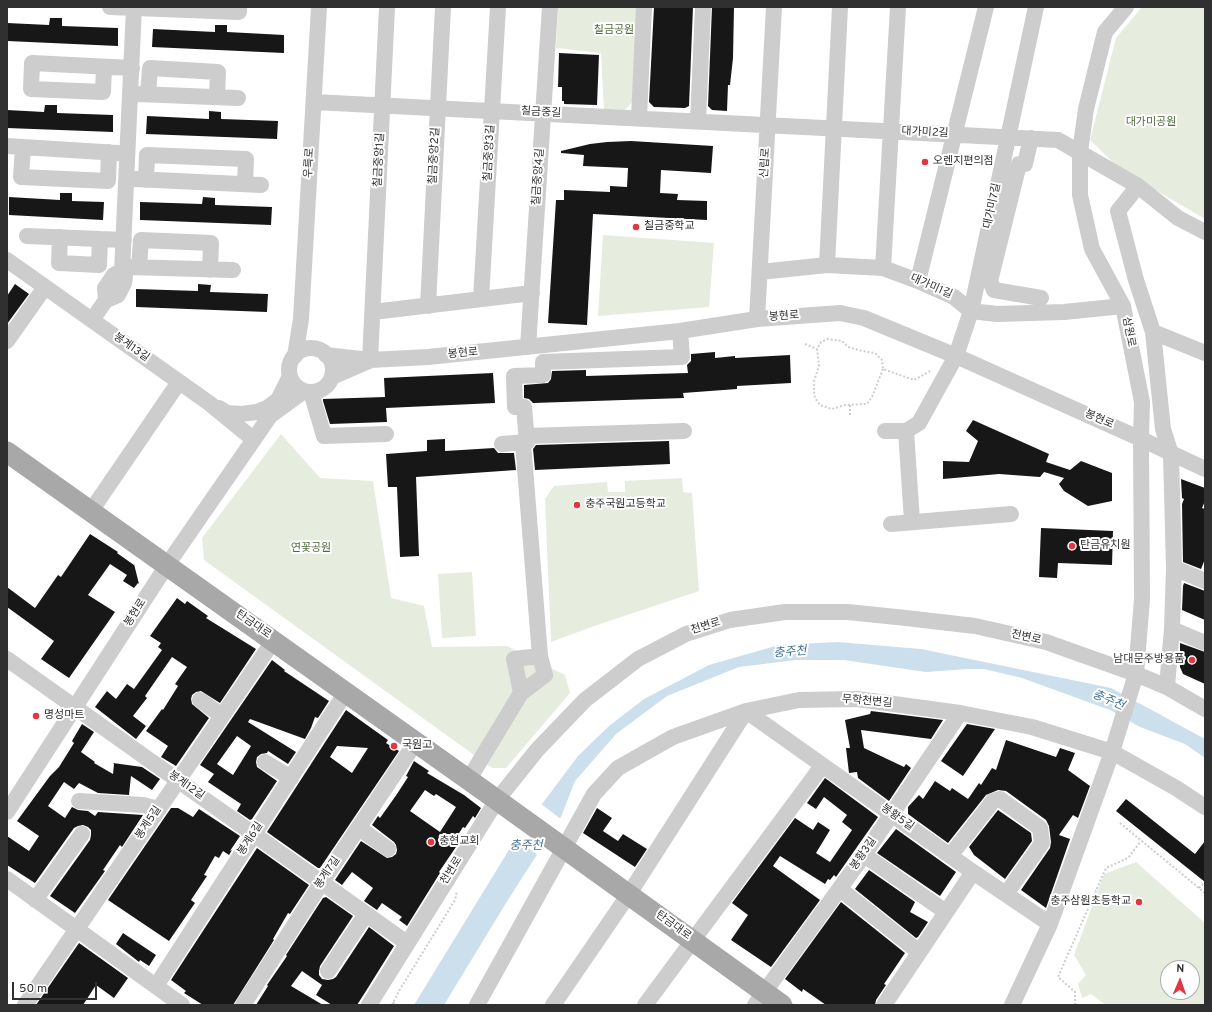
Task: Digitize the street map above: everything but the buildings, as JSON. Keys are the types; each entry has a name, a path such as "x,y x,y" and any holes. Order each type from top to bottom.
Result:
{"main road":[{"name":"탄금대로","path":"7,452 274,640 629,894 692,940 760,999 782,1005"}],"street":[{"path":"110,7 239,12 239,7"},
{"name":"우륵로","path":"294,356 301,319 319,7"},
{"name":"칠금중앙1길","path":"370,360 387,7"},
{"name":"칠금중앙2길","path":"428,306 443,7"},
{"name":"칠금중앙3길","path":"481,299 498,7"},
{"name":"칠금중앙4길","path":"528,347 550,7"},
{"path":"639,118 644,7"},
{"path":"698,121 703,7"},
{"name":"신립로","path":"757,319 774,7"},
{"path":"827,265 840,7"},
{"path":"883,268 898,7"},
{"path":"918,281 986,7"},
{"name":"대가미7길","path":"906,431 919,424 956,356 971,311 1036,7"},
{"name":"삼원로","path":"1112,752 1136,674 1142,599 1140,439 1142,402 1123,306 1092,249 1080,195 1080,152 1086,109 1105,32 1126,7"},
{"path":"92,320 106,300 118,295 124,283 125,276 122,269 134,8"},
{"path":"104,67 132,68"},
{"path":"148,94 150,68 218,72 217,97"},
{"path":"131,94 238,98"},
{"name":"칠금중길","path":"314,102 768,125"},
{"name":"대가미2길","path":"768,125 1058,140 1138,186 1178,218 1205,232"},
{"path":"1028,313 1034,297 994,290 990,281 1019,164 1025,164 1031,138"},
{"path":"109,152 108,181 21,176 15,147 128,153"},
{"path":"127,179 146,180 253,184 246,159 154,155 147,155 146,180"},
{"path":"1138,186 1118,211 1136,280 1153,332 1163,429 1172,454 1174,568 1172,629 1167,687"},
{"path":"27,236 124,240"},
{"path":"60,237 59,263 99,265 100,239"},
{"path":"139,267 141,240 211,243 210,270"},
{"name":"봉계13길","path":"7,260 209,403 253,439"},
{"name":"대가미1길","path":"760,272 827,265 883,268 954,297 971,311"},
{"path":"122,269 139,267 233,270"},
{"path":"7,341 45,287"},
{"path":"373,312 532,293"},
{"path":"971,311 997,314 1064,312 1123,306"},
{"name":"봉현로","path":"320,352 370,360 428,357 680,331 757,319 840,313 864,318 956,356 1205,469"},
{"name":"우륵로","path":"301,319 320,352"},
{"path":"469,779 521,693 545,675 540,656 524,407 515,407 514,376 543,375 543,362 682,357 680,331"},
{"path":"1153,332 1205,353"},
{"path":"307,349 320,352 332,365 332,377 329,383 318,391 308,392 298,388 292,383 289,369 294,356 300,351 307,349"},
{"name":"봉현로","path":"332,377 370,360"},
{"name":"봉현로","path":"7,812 167,565 270,416 290,376"},
{"path":"91,511 179,382"},
{"path":"308,392 324,436 386,434"},
{"name":"봉현로","path":"270,416 308,392"},
{"path":"209,403 227,412 240,414 257,412 267,408 278,400"},
{"path":"502,444 525,439 684,430"},
{"path":"885,431 906,431 912,521"},
{"path":"891,524 912,521 1011,514"},
{"path":"1174,568 1203,576"},
{"name":"천변로","path":"369,1005 497,800 537,750 585,700 638,659 686,634 730,620 785,612 848,612 975,626 1046,642 1136,674 1167,687 1205,709"},
{"path":"1172,629 1205,643"},
{"name":"봉계5길","path":"24,1005 274,640"},
{"path":"521,693 514,659 540,656"},
{"name":"봉계12길","path":"7,659 407,943"},
{"name":"봉계6길","path":"156,986 346,692"},
{"name":"무학천변길","path":"477,1005 563,847 594,794 618,768 673,737 746,711 799,700 857,699 960,712 1032,727 1112,752 1176,788 1205,807"},
{"path":"200,700 222,716"},
{"path":"553,1005 629,894 746,711"},
{"name":"봉황5길","path":"746,711 972,872 1050,924"},
{"name":"봉황3길","path":"760,999 864,855 960,712"},
{"name":"봉계7길","path":"243,1005 322,882 416,742"},
{"path":"1012,1005 1050,924 1112,752"},
{"path":"265,762 291,778"},
{"path":"644,1005 822,766"},
{"path":"950,856 993,801 1000,799 1040,828 1042,843 1006,894"},
{"path":"79,801 143,805 158,809"},
{"path":"358,828 388,849"},
{"path":"35,900 82,834"},
{"path":"864,855 946,912"},
{"path":"884,1005 972,872"},
{"path":"7,879 182,1005"},
{"path":"840,889 919,952"},
{"path":"328,971 366,914"}],"path":[{"path":"828,339 842,341 848,347 875,353 882,360 883,368 868,404 850,405 832,409 820,405 815,398 814,381 819,366 817,349 821,342 828,339"},
{"path":"805,344 817,349"},
{"path":"883,368 914,380 932,370"},
{"path":"850,405 850,416"},
{"path":"1120,822 1205,893"},
{"path":"1075,1005 1075,992 1058,977 1106,868 1128,858 1142,841"},
{"path":"1199,888 1205,882"},
{"path":"392,1005 455,900 458,887"},
{"path":"393,1002 397,1005"}],"green space":[{"name":"칠금공원","path":"558,7 640,7 635,99 625,110 604,109 601,53 556,48"},
{"name":"대가미공원","path":"1142,7 1205,7 1205,219 1121,170 1090,140 1116,38"},
{"path":"603,235 714,243 709,307 598,316"},
{"name":"연꽃공원","path":"281,434 320,478 373,481 391,598 424,606 432,647 507,646 565,675 570,693 506,768 492,768 204,560 202,538"},
{"path":"682,478 683,492 692,493 699,591 551,642 545,499 554,486 607,482 608,492 625,492 625,481"},
{"path":"472,572 476,636 442,638 438,574"},
{"path":"1136,862 1205,923 1205,1005 1106,1005 1091,994 1082,998 1078,984 1086,975 1074,955 1104,874"}],"water":[{"name":"충주천","path":"838,642 921,649 1111,688 1205,739 1205,758 1185,744 1140,727 1110,710 1022,678 984,669 926,672 844,660 796,660 739,667 667,696 616,734 575,781 561,817 506,903 444,1005 414,1005 515,840 578,756 609,726 644,699 709,665 779,645"}],"pier":[{"path":"540,803 562,820 539,856 514,838"}],"place":[{"name":"오렌지편의점","path":"925,162"},
{"name":"칠금중학교","path":"636,227"},
{"name":"충주국원고등학교","path":"577,505"},
{"name":"탄금유치원","path":"1072,546"},
{"name":"남대문주방용품","path":"1192,660"},
{"name":"명성마트","path":"36,716"},
{"name":"국원고","path":"394,746"},
{"name":"충현교회","path":"431,842"},
{"name":"충주삼원초등학교","path":"1139,902"}]}
